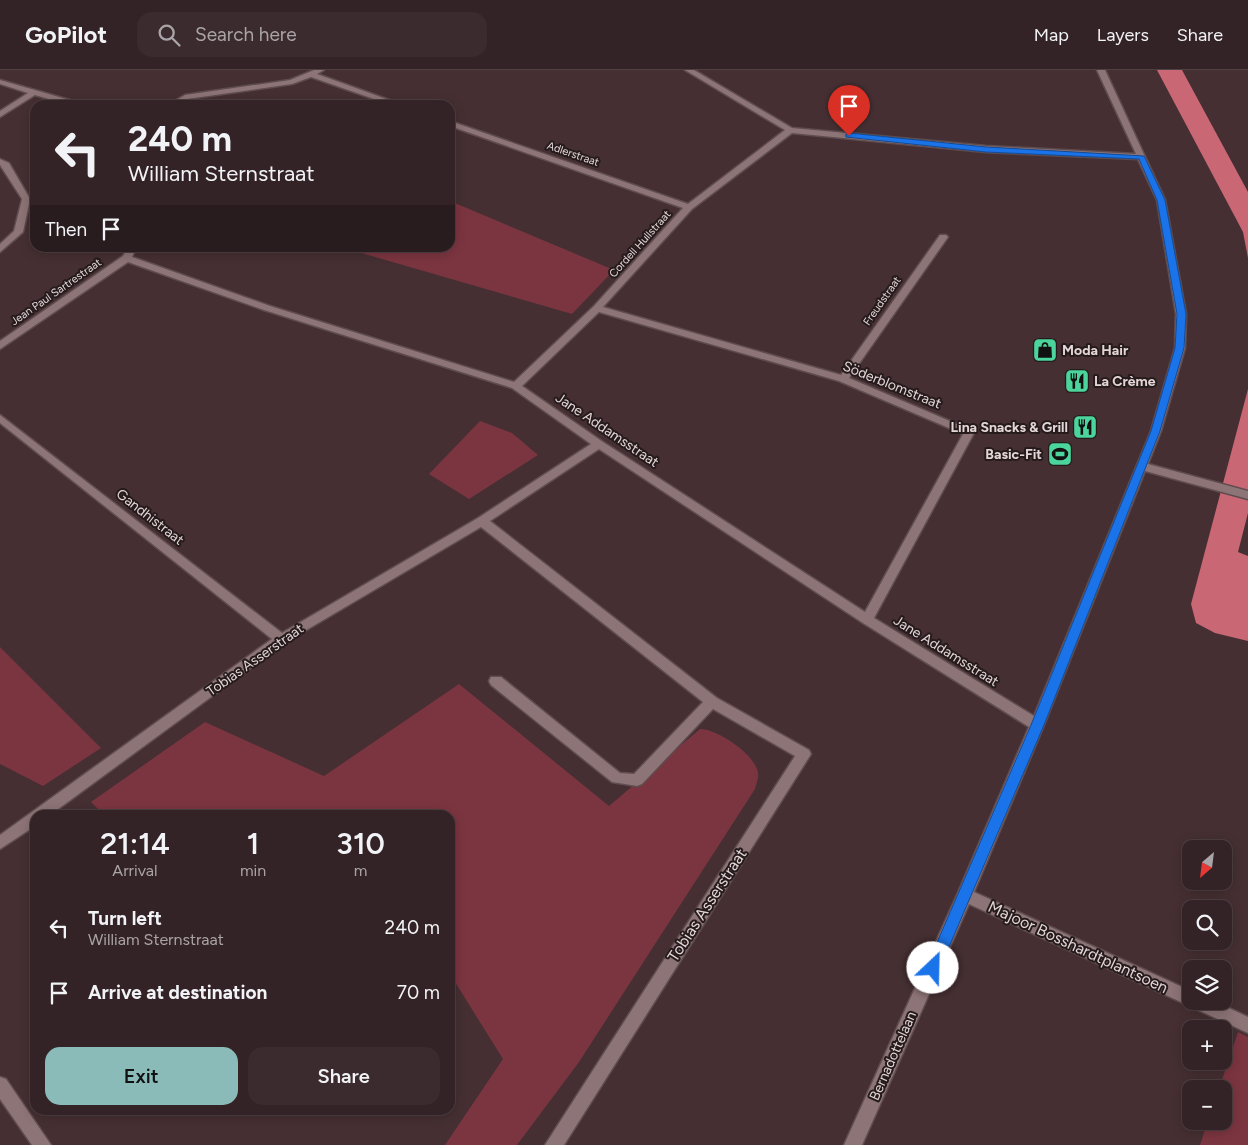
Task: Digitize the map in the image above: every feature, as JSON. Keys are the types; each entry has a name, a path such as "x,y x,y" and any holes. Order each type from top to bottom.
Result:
{"street":[{"path":"689,70 790,130 986,149 1141,157"},
{"name":"Bernadottelaan","path":"853,1145 965,895 1037,725 1156,431 1180,348 1182,334 1181,314 1161,200 1101,70"},
{"path":"180,100 185,97 292,82 316,72 386,100"},
{"path":"0,82 60,100"},
{"path":"0,115 34,92"},
{"name":"Adlerstraat","path":"455,125 688,207"},
{"name":"Cordell Hullstraat","path":"516,386 597,308 688,207 790,130"},
{"path":"0,162 6,165 26,199 18,232 0,249"},
{"name":"Freudstraat","path":"843,379 942,237"},
{"path":"127,258 130,252"},
{"name":"Jean Paul Sartrestraat","path":"0,346 127,258"},
{"name":"Jane Addamsstraat","path":"127,258 267,308 516,386 600,444 868,620 1037,725"},
{"name":"Söderblomstraat","path":"597,308 843,379 969,433 868,620"},
{"name":"Gandhistraat","path":"0,418 281,639"},
{"name":"Tobias Asserstraat","path":"46,810 281,639 482,521 600,444"},
{"path":"1142,466 1248,495"},
{"name":"Tobias Asserstraat","path":"482,521 712,702 804,754 554,1145"},
{"path":"496,681 617,778 637,780 712,702"},
{"path":"0,843 30,822"},
{"name":"Majoor Bosshardtplantsoen","path":"965,895 1182,995"},
{"path":"1216,1010 1248,1025"},
{"path":"0,1085 42,1145"}],"shaded area":[{"path":"1157,70 1182,70 1248,192 1248,258 1243,232"},
{"path":"455,203 614,270 572,314 358,252 455,252"},
{"path":"1248,389 1248,513 1238,552 1248,556 1248,641 1215,633 1196,623 1191,604"},
{"path":"480,421 512,433 538,455 469,499 429,474"},
{"path":"0,647 101,748 43,786 0,764"},
{"path":"459,684 609,806 700,729 708,730 726,738 744,751 756,766 758,779 755,789 579,1062 517,1145 445,1145 503,1059 455,982 455,810 99,810 91,802 205,722 324,776"},
{"path":"1238,1032 1248,1037 1248,1145 1200,1145 1205,1130 1232,1130 1232,1080 1222,1080 1225,1070 1232,1070 1232,1050"}],"place":[{"name":"Moda Hair","path":"1045,350"},
{"name":"La Crème","path":"1077,381"},
{"name":"Lina Snacks & Grill","path":"1085,427"},
{"name":"Basic-Fit","path":"1060,454"}],"route":[{"path":"849,136 986,149 1141,157 1161,200 1172,253 1181,314 1182,334 1180,348 1156,431 1037,725 933,968"}]}
